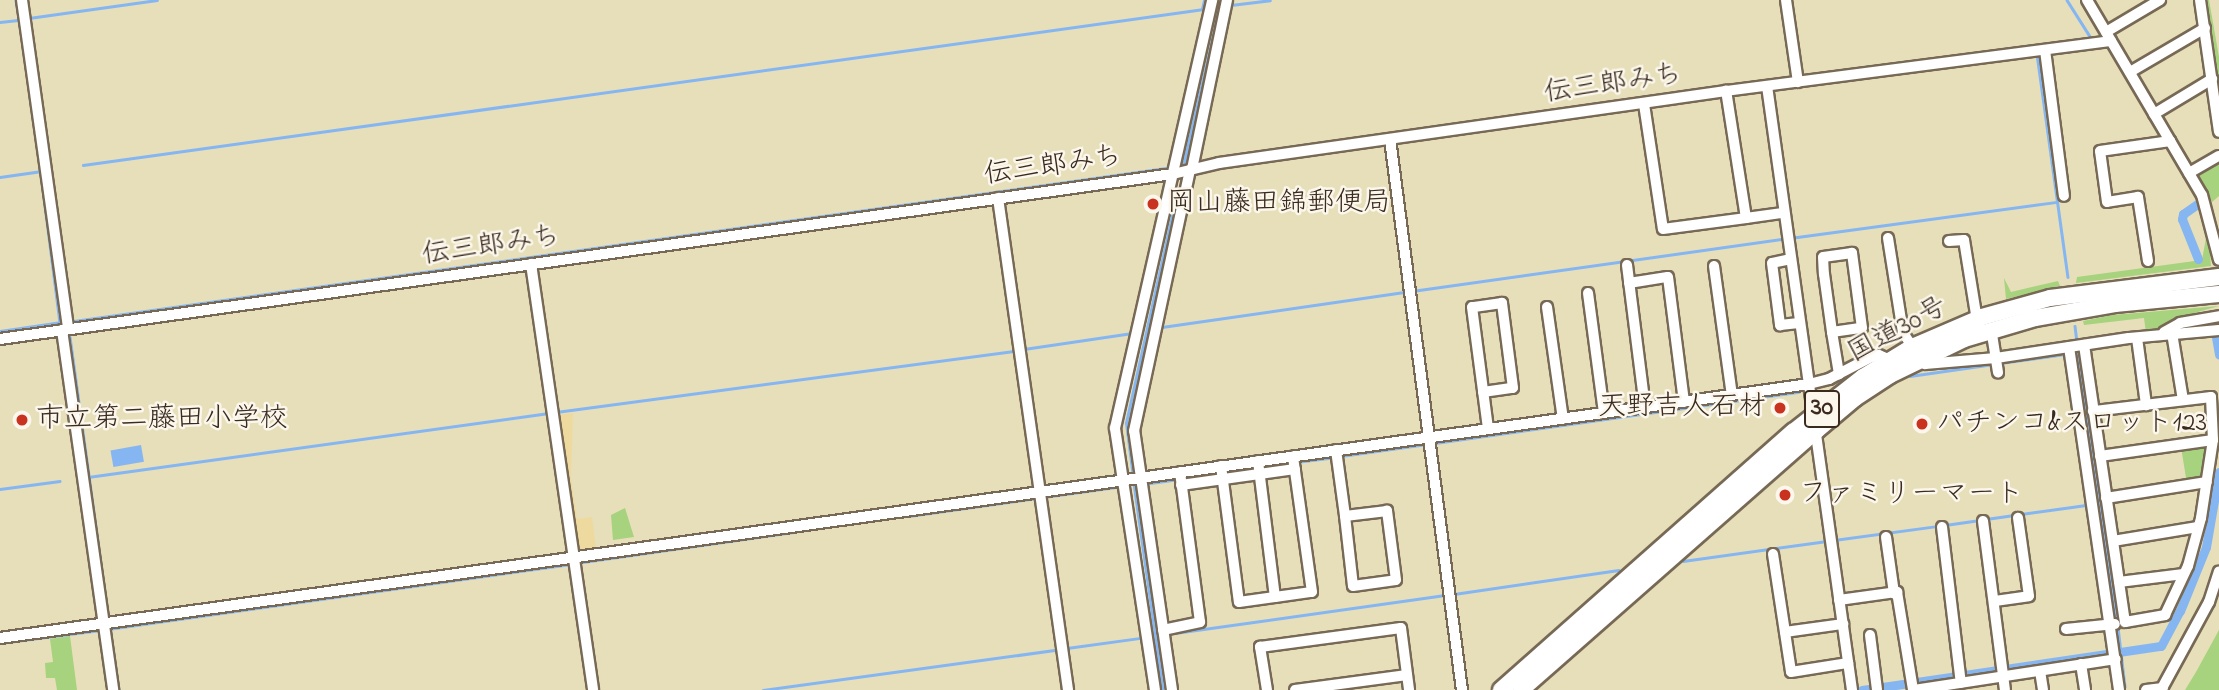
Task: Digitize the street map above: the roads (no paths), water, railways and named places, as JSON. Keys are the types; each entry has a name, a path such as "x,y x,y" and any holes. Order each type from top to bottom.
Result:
{"highway":[{"name":"国道30号","path":"1981,327 2002,311 2086,292 2219,277"},
{"name":"国道30号","path":"1500,690 1815,423 1908,354 1981,327 2076,310 2219,295"},
{"name":"国道30号","path":"1521,690 1815,423 1874,384 1908,354"}],"street":[{"path":"22,0 113,690"},
{"path":"1155,690 1133,431 1192,165 1217,15 1212,0"},
{"path":"1172,690 1136,480 1116,422 1173,174 1217,15 1227,0"},
{"path":"1786,0 1798,82"},
{"path":"2087,0 2202,195 2219,260"},
{"path":"2108,36 2160,0"},
{"path":"2200,0 2219,132"},
{"path":"2130,72 2205,29"},
{"name":"伝三郎みち","path":"0,339 1173,174 1192,165 2045,50 2108,36"},
{"path":"2045,50 2064,195"},
{"path":"2154,114 2212,79"},
{"path":"1767,86 1852,689"},
{"path":"1726,91 1746,218"},
{"path":"1644,104 1663,229 1783,213"},
{"path":"1390,139 1462,690"},
{"path":"2148,261 2138,197 2106,202 2100,151 2170,141"},
{"path":"2189,173 2219,156"},
{"path":"998,198 1068,690"},
{"path":"1888,239 1908,354"},
{"path":"1949,241 1964,240 1981,327 1997,364"},
{"path":"1832,332 1862,328 1852,253 1823,257 1832,332 1839,374"},
{"path":"1791,259 1772,263 1780,325 1799,323"},
{"path":"531,264 593,690"},
{"path":"1627,265 1645,407"},
{"path":"1714,266 1732,395"},
{"path":"1629,283 1668,277 1684,402"},
{"path":"1588,293 1604,413"},
{"path":"1483,392 1513,388 1502,303 1472,307 1483,392 1488,429"},
{"path":"1547,307 1563,419"},
{"path":"2158,335 2180,323 2219,316"},
{"path":"0,638 104,627 1136,480 1180,478 1294,463 1488,429 1809,384 1880,355 1908,354 1925,364 1997,364 2137,338 2216,330"},
{"path":"2172,333 2183,400"},
{"path":"2137,338 2146,405"},
{"path":"2075,348 2094,411 2119,582 2115,655 2119,690"},
{"path":"2075,348 2117,624"},
{"path":"2066,629 2117,624 2165,615 2184,574 2198,527 2213,440 2211,397 2094,411"},
{"path":"2100,456 2213,440"},
{"path":"1337,454 1353,586 1396,580 1387,511 1345,516"},
{"path":"1222,472 1239,602 1312,592 1294,463"},
{"path":"1258,468 1275,597"},
{"path":"1163,629 1200,622 1180,478"},
{"path":"2106,498 2207,482"},
{"path":"1995,601 2029,596 2018,518"},
{"path":"1983,521 2005,690"},
{"path":"1942,527 1963,681"},
{"path":"2113,541 2198,527"},
{"path":"1886,537 1894,593"},
{"path":"1773,554 1791,672 1848,663"},
{"path":"2146,690 2162,689 2208,602 2219,572"},
{"path":"2119,582 2184,574"},
{"path":"1839,600 1897,592 1913,686 1928,689 2004,672 2040,671 2115,655"},
{"path":"1784,632 1843,624"},
{"path":"1267,690 1260,647 1401,628 1409,690"},
{"path":"1870,635 1876,688"},
{"path":"2081,664 2085,690"},
{"path":"2040,671 2043,690"},
{"path":"1295,690 1407,675"}],"water":[{"path":"141,445 144,462 113,467 110,450"}],"waterway":[{"path":"16,0 21,31"},
{"path":"29,18 157,0"},
{"path":"1202,9 1204,0"},
{"path":"1183,166 1221,0"},
{"path":"1231,5 1270,0"},
{"path":"2067,0 2091,38"},
{"path":"83,165 1205,9"},
{"path":"0,22 18,20"},
{"path":"2037,54 2068,277"},
{"path":"74,321 1165,168"},
{"path":"0,177 42,171"},
{"path":"1133,477 1126,423 1178,189"},
{"path":"43,190 60,322"},
{"path":"1790,238 2057,202"},
{"path":"2198,259 2182,219 2183,214 2200,202"},
{"path":"1412,291 1784,239"},
{"path":"1162,327 1406,292"},
{"path":"0,331 61,322"},
{"path":"2075,326 2077,343"},
{"path":"2214,326 2219,355"},
{"path":"1024,349 1132,333"},
{"path":"70,337 108,615"},
{"path":"556,412 1018,350"},
{"path":"2078,350 2117,620"},
{"path":"2000,363 2066,354"},
{"path":"1910,376 1993,364"},
{"path":"1435,443 1798,392"},
{"path":"88,477 549,413"},
{"path":"1341,456 1428,444"},
{"path":"1296,462 1334,457"},
{"path":"1261,467 1289,463"},
{"path":"1227,472 1255,468"},
{"path":"1862,690 2161,646 2180,611 2206,547 2219,472"},
{"path":"1185,478 1220,473"},
{"path":"1143,484 1179,479"},
{"path":"0,489 59,481"},
{"path":"1134,483 1163,690"},
{"path":"1044,497 1117,487"},
{"path":"909,516 1037,498"},
{"path":"2021,514 2087,505"},
{"path":"1986,519 2014,515"},
{"path":"1945,525 1980,520"},
{"path":"1834,540 1938,526"},
{"path":"576,563 795,532"},
{"path":"1683,561 1827,541"},
{"path":"108,629 570,564"},
{"path":"1454,594 1618,570"},
{"path":"1175,633 1446,595"},
{"path":"110,627 119,690"},
{"path":"2118,627 2125,687"},
{"path":"0,643 102,630"},
{"path":"1067,648 1140,638"},
{"path":"763,690 1061,649"}],"place":[{"name":"岡山藤田錦郵便局","path":"1153,204"},
{"name":"天野吉人石材","path":"1780,408"},
{"name":"市立第二藤田小学校","path":"22,420"},
{"name":"パチンコ&スロット123","path":"1922,424"},
{"name":"ファミリーマート","path":"1785,495"}]}
